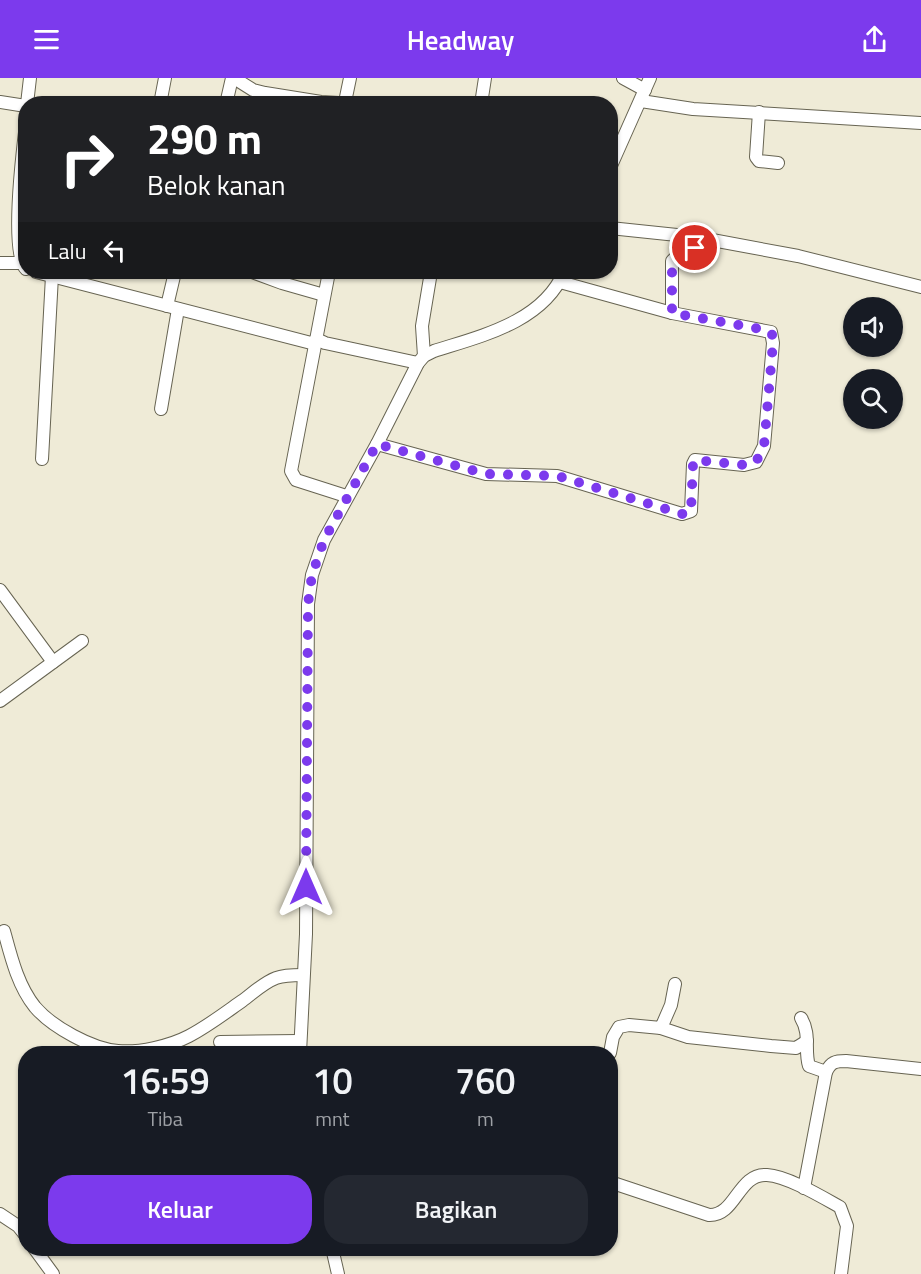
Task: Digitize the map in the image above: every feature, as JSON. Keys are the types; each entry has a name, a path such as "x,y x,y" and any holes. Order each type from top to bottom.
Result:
{"street":[{"path":"27,96 30,78"},
{"path":"162,96 165,78"},
{"path":"228,96 233,78 253,90 270,96"},
{"path":"350,78 351,96"},
{"path":"482,96 485,78"},
{"path":"623,78 643,96 693,109 921,123"},
{"path":"618,151 650,78"},
{"path":"0,102 18,104"},
{"path":"759,112 756,157 759,161 778,163"},
{"path":"18,221 18,239"},
{"path":"618,229 696,237 816,260 921,287"},
{"path":"672,313 672,261 679,254 689,255 693,252 696,237"},
{"path":"0,263 18,265"},
{"path":"42,459 52,279"},
{"path":"64,279 315,341 421,360 434,351 514,322 536,308 560,279"},
{"path":"161,409 175,279"},
{"path":"271,279 324,295"},
{"path":"327,279 291,471 296,480 346,496"},
{"path":"299,1046 306,922 308,604 312,575 324,540 346,496 377,444 421,360 422,326 430,279"},
{"path":"377,444 486,474 558,476 682,514 691,511 695,460 744,465 756,462 764,446 773,337 771,332 672,313 568,279"},
{"path":"0,590 53,662"},
{"path":"0,701 82,641"},
{"path":"4,931 20,980 35,1007 66,1032 97,1046"},
{"path":"153,1046 187,1037 216,1020 273,979 303,975"},
{"path":"661,1028 671,1005 675,984"},
{"path":"801,1018 807,1031 809,1066 826,1072"},
{"path":"612,1046 619,1028 629,1025 661,1028 688,1036 771,1046 795,1048 807,1041"},
{"path":"220,1042 283,1046"},
{"path":"804,1188 826,1072 830,1064 838,1061 921,1069"},
{"path":"618,1185 716,1215 722,1212 748,1181 755,1176 770,1174 804,1188 840,1207 847,1226 841,1274"},
{"path":"0,1214 18,1226"},
{"path":"40,1256 53,1274"},
{"path":"334,1256 338,1274"}],"route":[{"path":"306,887 308,604 312,575 324,540 346,496 377,444 486,474 558,476 687,514 691,511 695,460 744,465 756,462 761,455 764,446 773,343 771,332 766,330 672,313 672,261 679,254 689,255 695,248"}]}
